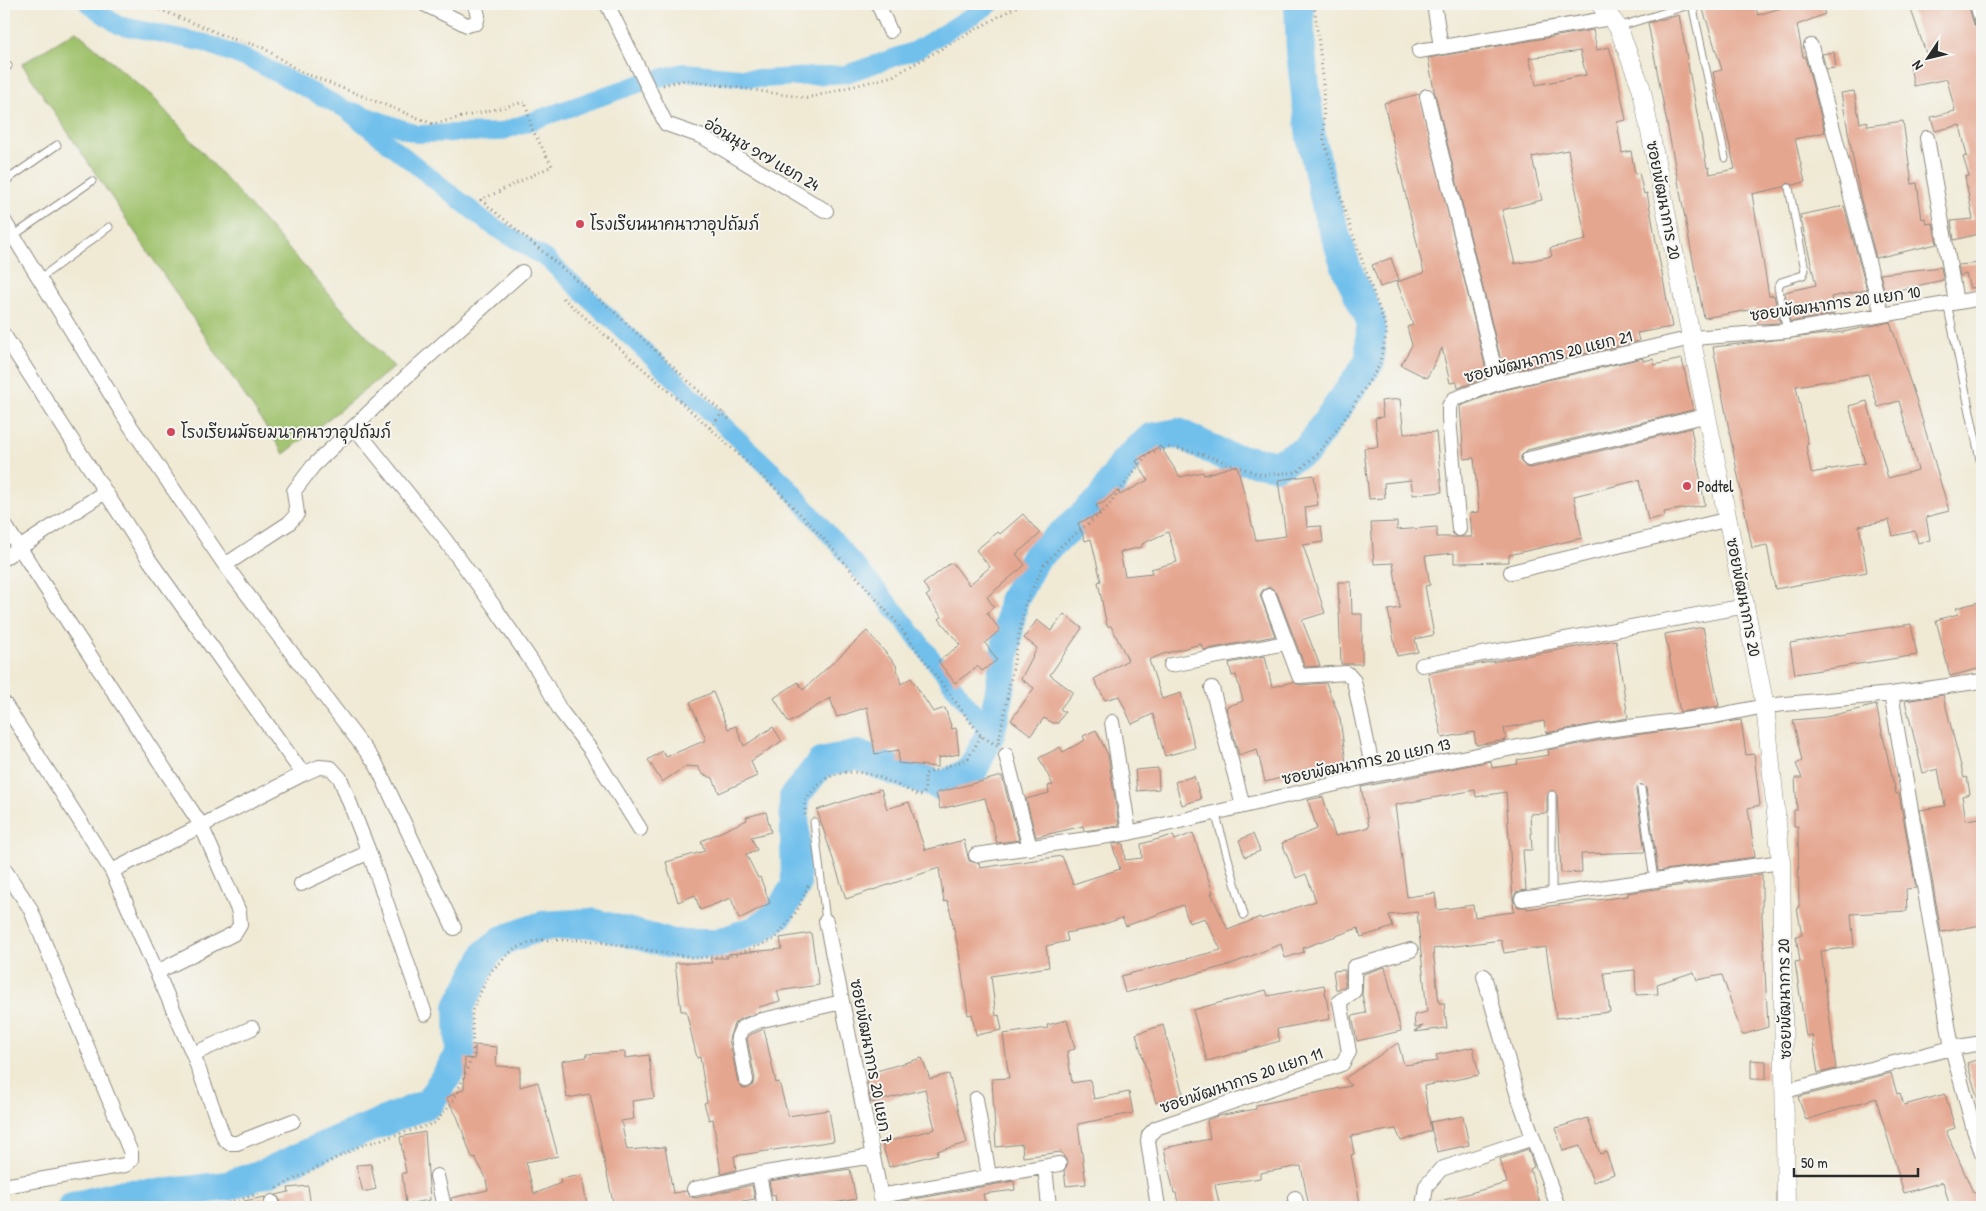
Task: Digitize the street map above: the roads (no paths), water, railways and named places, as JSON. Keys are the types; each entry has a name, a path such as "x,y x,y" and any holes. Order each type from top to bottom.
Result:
{"street":[{"path":"424,4 467,25 476,23 478,16 475,4"},
{"name":"อ่อนนุช ๑๗ แยก 24","path":"607,4 647,89 666,124 703,137 826,211"},
{"path":"878,4 890,32"},
{"path":"1434,4 1441,47"},
{"name":"ซอยพัฒนาการ 20","path":"1600,4 1614,23 1641,87 1766,706 1781,862 1786,1207"},
{"path":"1977,4 1982,22"},
{"path":"1419,51 1614,23"},
{"path":"1811,46 1882,314"},
{"path":"1427,96 1498,383"},
{"path":"1928,138 1951,303"},
{"path":"4,220 128,424 225,565 376,764 454,928"},
{"path":"225,565 289,523 296,514 294,491 299,481 407,376 522,272"},
{"name":"ซอยพัฒนาการ 20 แยก 10","path":"1692,338 1787,330 1982,298"},
{"path":"4,335 150,560 303,774"},
{"name":"ซอยพัฒนาการ 20 แยก 21","path":"1459,529 1449,406 1454,398 1498,383 1692,338"},
{"path":"1528,460 1708,415"},
{"path":"355,428 443,537 493,606 539,672 560,710 590,749 640,829"},
{"path":"4,558 105,492"},
{"path":"1511,572 1729,519"},
{"path":"4,524 201,825 239,912 240,925 235,933 157,972"},
{"path":"1269,596 1299,676 1347,673 1352,676 1374,775"},
{"path":"1422,665 1746,606"},
{"path":"1171,666 1286,643"},
{"path":"1766,706 1891,694 1982,681"},
{"path":"1212,688 1243,806"},
{"path":"1891,694 1952,1048 1982,1153"},
{"path":"4,703 112,871 193,1054 224,1138 229,1143 237,1142 293,1121"},
{"name":"ซอยพัฒนาการ 20 แยก 13","path":"976,856 1129,833 1374,775 1606,730 1715,716 1766,706"},
{"path":"1112,722 1129,833"},
{"path":"1006,755 1030,848"},
{"path":"112,871 303,774 326,766 337,772 369,852 425,1014"},
{"path":"301,884 369,852"},
{"path":"1522,899 1781,862"},
{"path":"4,868 9,887 30,908 129,1147 131,1160 125,1165 4,1186"},
{"name":"ซอยพัฒนาการ 20 แยก 7","path":"826,921 882,1201"},
{"name":"ซอยพัฒนาการ 20 แยก 11","path":"1158,1207 1148,1141 1149,1135 1156,1128 1342,1064 1349,1052 1340,1001 1354,991 1354,967 1411,950"},
{"path":"1484,976 1517,1093 1558,1207"},
{"path":"746,1080 738,1036 742,1028 758,1021 842,1002"},
{"path":"193,1054 252,1028"},
{"path":"1785,1090 1952,1048 1982,1043"},
{"path":"976,1099 989,1176"},
{"path":"1423,1207 1426,1186 1442,1169 1533,1138"},
{"path":"694,1188 759,1174 873,1156"},
{"path":"882,1201 989,1176 1052,1165 1049,1207"},
{"path":"759,1174 765,1207"},
{"path":"437,1176 444,1207"}],"lane":[{"path":"1614,23 1692,4 1726,158"},
{"path":"4,182 57,145"},
{"path":"13,236 92,181"},
{"path":"1787,330 1778,286 1781,282 1803,275 1805,270 1789,188"},
{"path":"39,279 109,227"},
{"path":"1951,303 1982,469"},
{"path":"1641,789 1654,880"},
{"path":"1552,796 1552,895"},
{"path":"1215,812 1244,915"},
{"path":"814,822 826,921"}],"waterway":[{"path":"88,4 118,25 205,43 255,62 345,109 488,223 548,260 784,482 899,615 990,734"},
{"path":"353,111 417,134 500,132 644,82 684,72 762,79 846,74 916,50 991,4"},
{"path":"72,1207 124,1194 171,1193 227,1186 268,1172 324,1146 429,1103 460,1055 459,1007 487,953 503,940 542,926 592,923 672,944 717,944 756,930 778,915 796,885 794,797 821,763 858,755 892,770 943,786 973,770 990,734 999,696 1013,601 1034,559 1101,500 1124,463 1151,438 1178,433 1227,457 1276,465 1307,450 1370,361 1371,321 1348,272 1328,213 1311,137 1301,53 1299,4"}],"place":[{"name":"โรงเรียนนาคนาวาอุปถัมภ์","path":"580,224"},
{"name":"โรงเรียนมัธยมนาคนาวาอุปถัมภ์","path":"171,432"},
{"name":"Podtel","path":"1687,486"}]}
